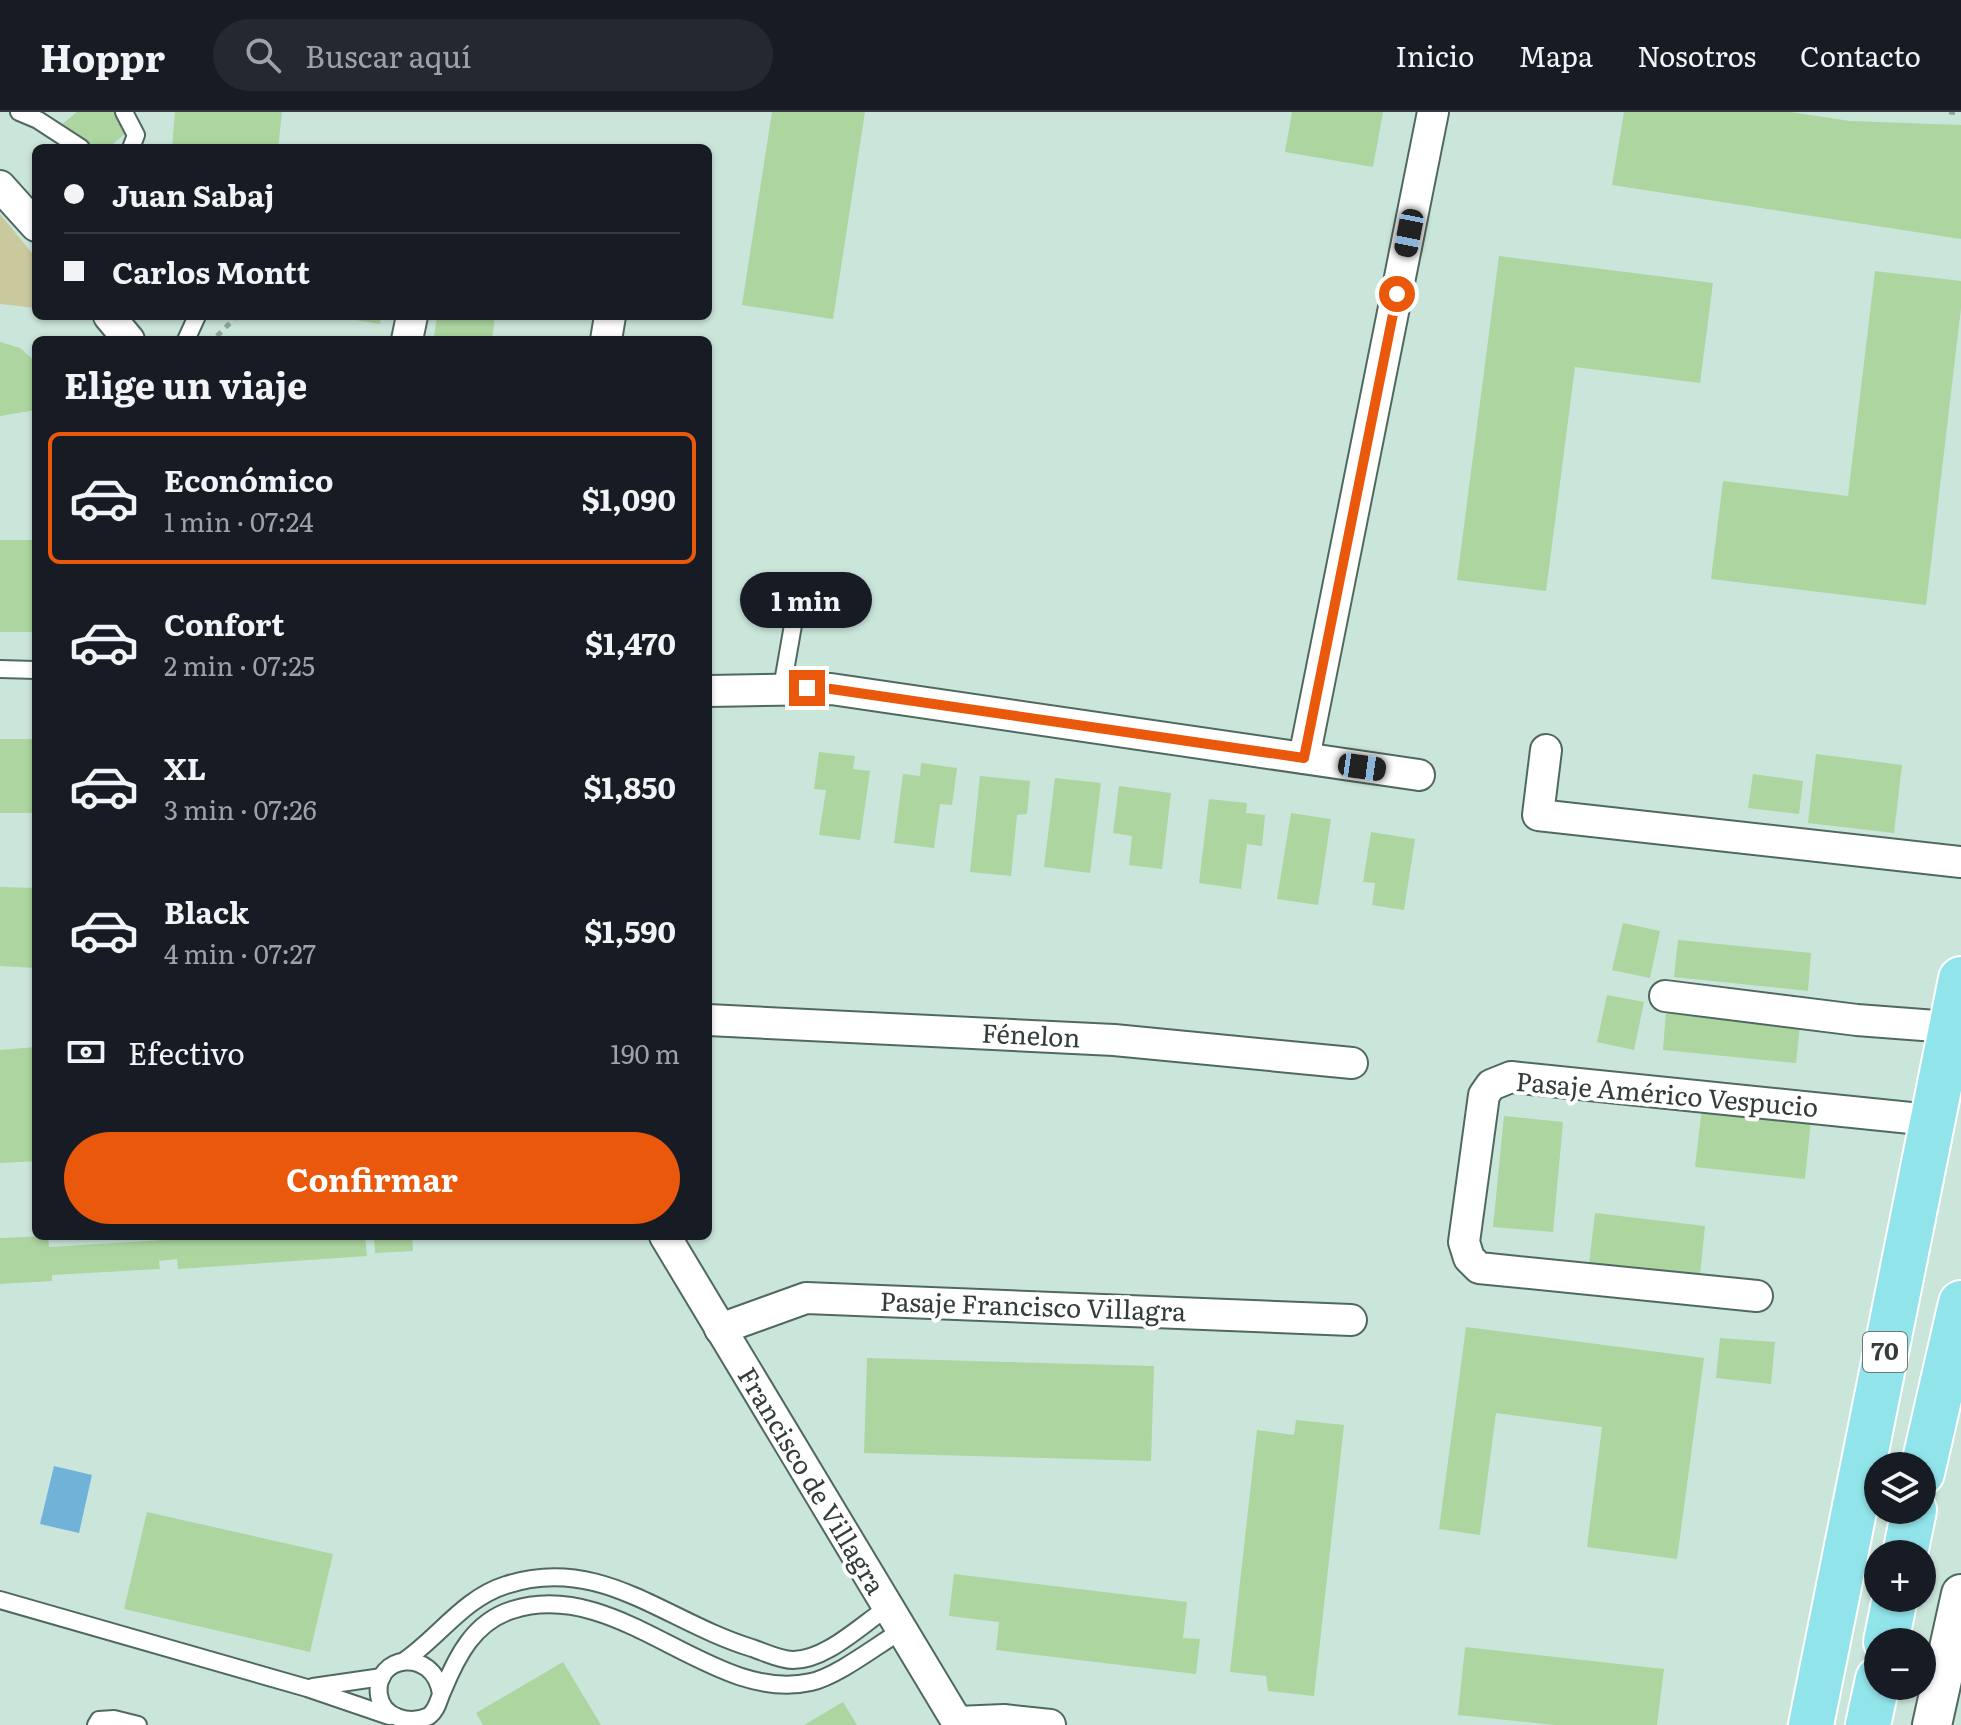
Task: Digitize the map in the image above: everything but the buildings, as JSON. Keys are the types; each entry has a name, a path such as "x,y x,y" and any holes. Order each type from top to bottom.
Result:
{"main road":[{"name":"70","path":"1811,1725 1930,1120 1961,979"},
{"name":"70","path":"1927,1452 1961,1303"},
{"path":"1868,1725 1873,1700"}],"street":[{"path":"1304,758 1433,112"},
{"path":"0,186 32,217"},
{"path":"112,320 126,336"},
{"path":"712,691 831,689 1419,775"},
{"path":"1546,750 1538,815 1961,862"},
{"path":"1665,996 1857,1020 1949,1027"},
{"name":"Fénelon","path":"712,1020 1114,1040 1352,1063"},
{"name":"Pasaje Américo Vespucio","path":"1757,1296 1479,1268 1469,1258 1464,1242 1484,1095 1491,1085 1511,1077 1930,1120"},
{"name":"Francisco de Villagra","path":"667,1240 958,1724"},
{"name":"Pasaje Francisco Villagra","path":"720,1329 806,1298 1351,1320"},
{"path":"1932,1725 1961,1594"},
{"path":"958,1724 1004,1720 1050,1725"}],"lane":[{"path":"19,112 77,144"},
{"path":"124,112 136,135 133,144"},
{"path":"782,688 796,608"},
{"path":"0,669 32,670"},
{"path":"391,1720 380,1704 378,1690 382,1677 391,1666 425,1646 458,1612 503,1585 558,1575 599,1580 724,1640 791,1661 818,1654 894,1619"},
{"path":"0,1600 307,1688 391,1720 415,1723 428,1717 459,1654 474,1634 510,1611 538,1605 603,1613 749,1679 785,1686 815,1681 894,1619"},
{"path":"404,1661 418,1662 431,1669 439,1680 438,1725"},
{"path":"307,1688 382,1677"},
{"path":"96,1725 99,1720 114,1719 138,1725"}],"path":[{"path":"1949,112 1961,113"},
{"path":"218,336 233,320"}],"shaded area":[{"path":"0,214 32,253 32,308 0,304"}],"water":[{"path":"54,1466 92,1475 79,1533 40,1524"}],"route":[{"path":"807,688 1304,758 1397,294"}]}
